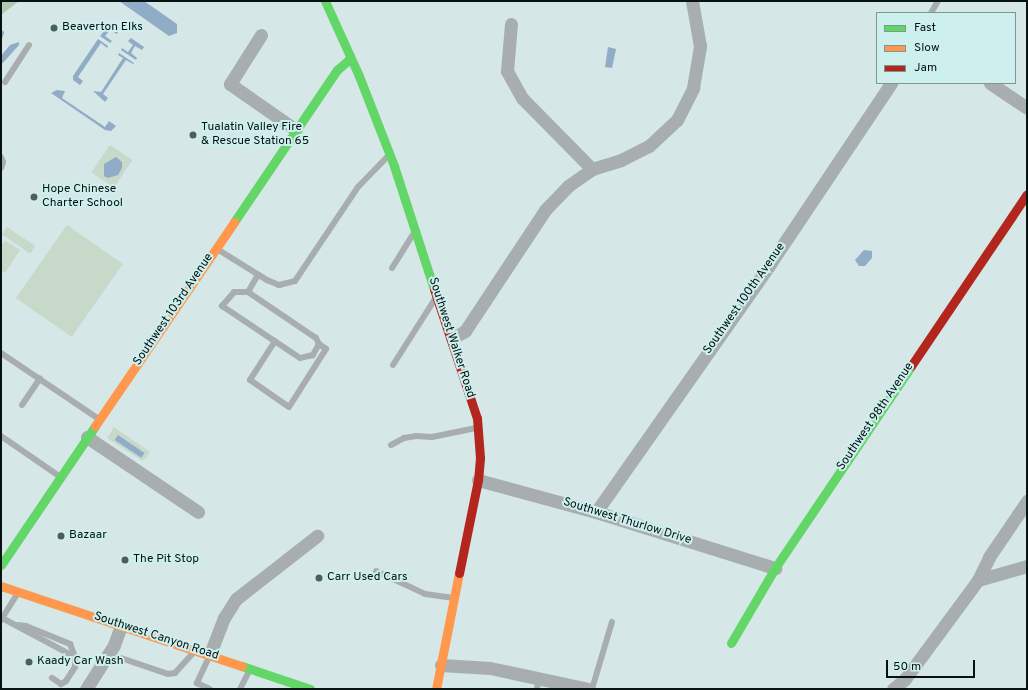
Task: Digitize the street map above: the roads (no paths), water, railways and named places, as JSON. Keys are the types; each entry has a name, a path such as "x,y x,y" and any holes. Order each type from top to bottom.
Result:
{"street":[{"name":"Southwest Walker Road","path":"325,1 351,58 390,154 452,338 478,428 480,458 478,480 436,689"},
{"path":"452,338 466,330 546,210 568,186 592,169 621,160 649,146 677,120 693,88 700,46 692,1"},
{"path":"510,24 507,71 522,98 592,169"},
{"path":"261,35 230,84 296,130"},
{"name":"Southwest 103rd Avenue","path":"1,565 337,70 351,58"},
{"name":"Southwest 100th Avenue","path":"596,512 766,270 890,84"},
{"path":"991,84 1027,108"},
{"name":"Southwest 98th Avenue","path":"731,643 775,568 1027,194"},
{"path":"87,437 198,512"},
{"name":"Southwest Thurlow Drive","path":"478,480 596,512 775,568"},
{"path":"893,689 904,679 978,580 989,557 1027,501"},
{"path":"210,654 224,618 236,599 317,536"},
{"path":"978,580 1027,566"},
{"name":"Southwest Canyon Road","path":"1,586 210,654 310,689"},
{"path":"86,689 109,654 121,626"},
{"path":"440,665 490,668 538,684 588,689"}],"lane":[{"path":"932,12 938,1"},
{"path":"5,82 29,45"},
{"path":"216,248 258,275 280,285 295,281 358,187 390,154"},
{"path":"1,157 3,162 1,168"},
{"path":"392,268 416,231"},
{"path":"248,292 258,275"},
{"path":"275,341 250,380 289,407 326,349 319,344 316,338 248,292 234,292 222,306 304,358 313,355 319,344"},
{"path":"393,365 438,295"},
{"path":"1,353 100,419"},
{"path":"22,405 40,378"},
{"path":"391,445 404,438 416,436 432,437 478,428"},
{"path":"1,436 60,477"},
{"path":"376,572 425,594 454,598"},
{"path":"18,592 2,619 75,657"},
{"path":"592,689 612,622"},
{"path":"15,625 26,626 70,644 75,657 75,667 66,681 61,684 52,678"},
{"path":"109,654 168,674 175,673 196,650"},
{"path":"210,654 197,683 210,689"},
{"path":"240,689 250,668"}],"water":[{"path":"119,1 144,1 177,24 177,33 169,36"},
{"path":"115,27 119,30 117,34 110,30 105,36 112,41 110,43 100,36 106,29"},
{"path":"131,38 144,47 142,50 135,46 131,53 137,58 136,60 121,50 122,48 128,52 133,45 128,41"},
{"path":"98,39 108,46 107,48 101,43 78,77 83,81 80,85 73,80 73,76"},
{"path":"19,42 19,45 1,65 1,56 10,45"},
{"path":"608,47 616,49 612,68 605,67"},
{"path":"119,53 134,63 133,64 126,60 103,94 108,98 105,102 93,91 101,92 123,58 118,55"},
{"path":"57,90 65,91 62,98 105,127 109,121 116,126 111,131 105,130 51,93"},
{"path":"116,157 122,162 122,168 118,175 108,178 104,176 104,164"},
{"path":"864,250 872,251 872,258 865,266 859,266 855,260"},
{"path":"118,435 145,453 141,458 115,440"}],"place":[{"name":"Beaverton Elks","path":"54,28"},
{"name":"Tualatin Valley Fire & Rescue Station 65","path":"193,135"},
{"name":"Hope Chinese Charter School","path":"34,197"},
{"name":"Bazaar","path":"61,536"},
{"name":"The Pit Stop","path":"125,560"},
{"name":"Carr Used Cars","path":"319,578"},
{"name":"Kaady Car Wash","path":"29,662"}]}
